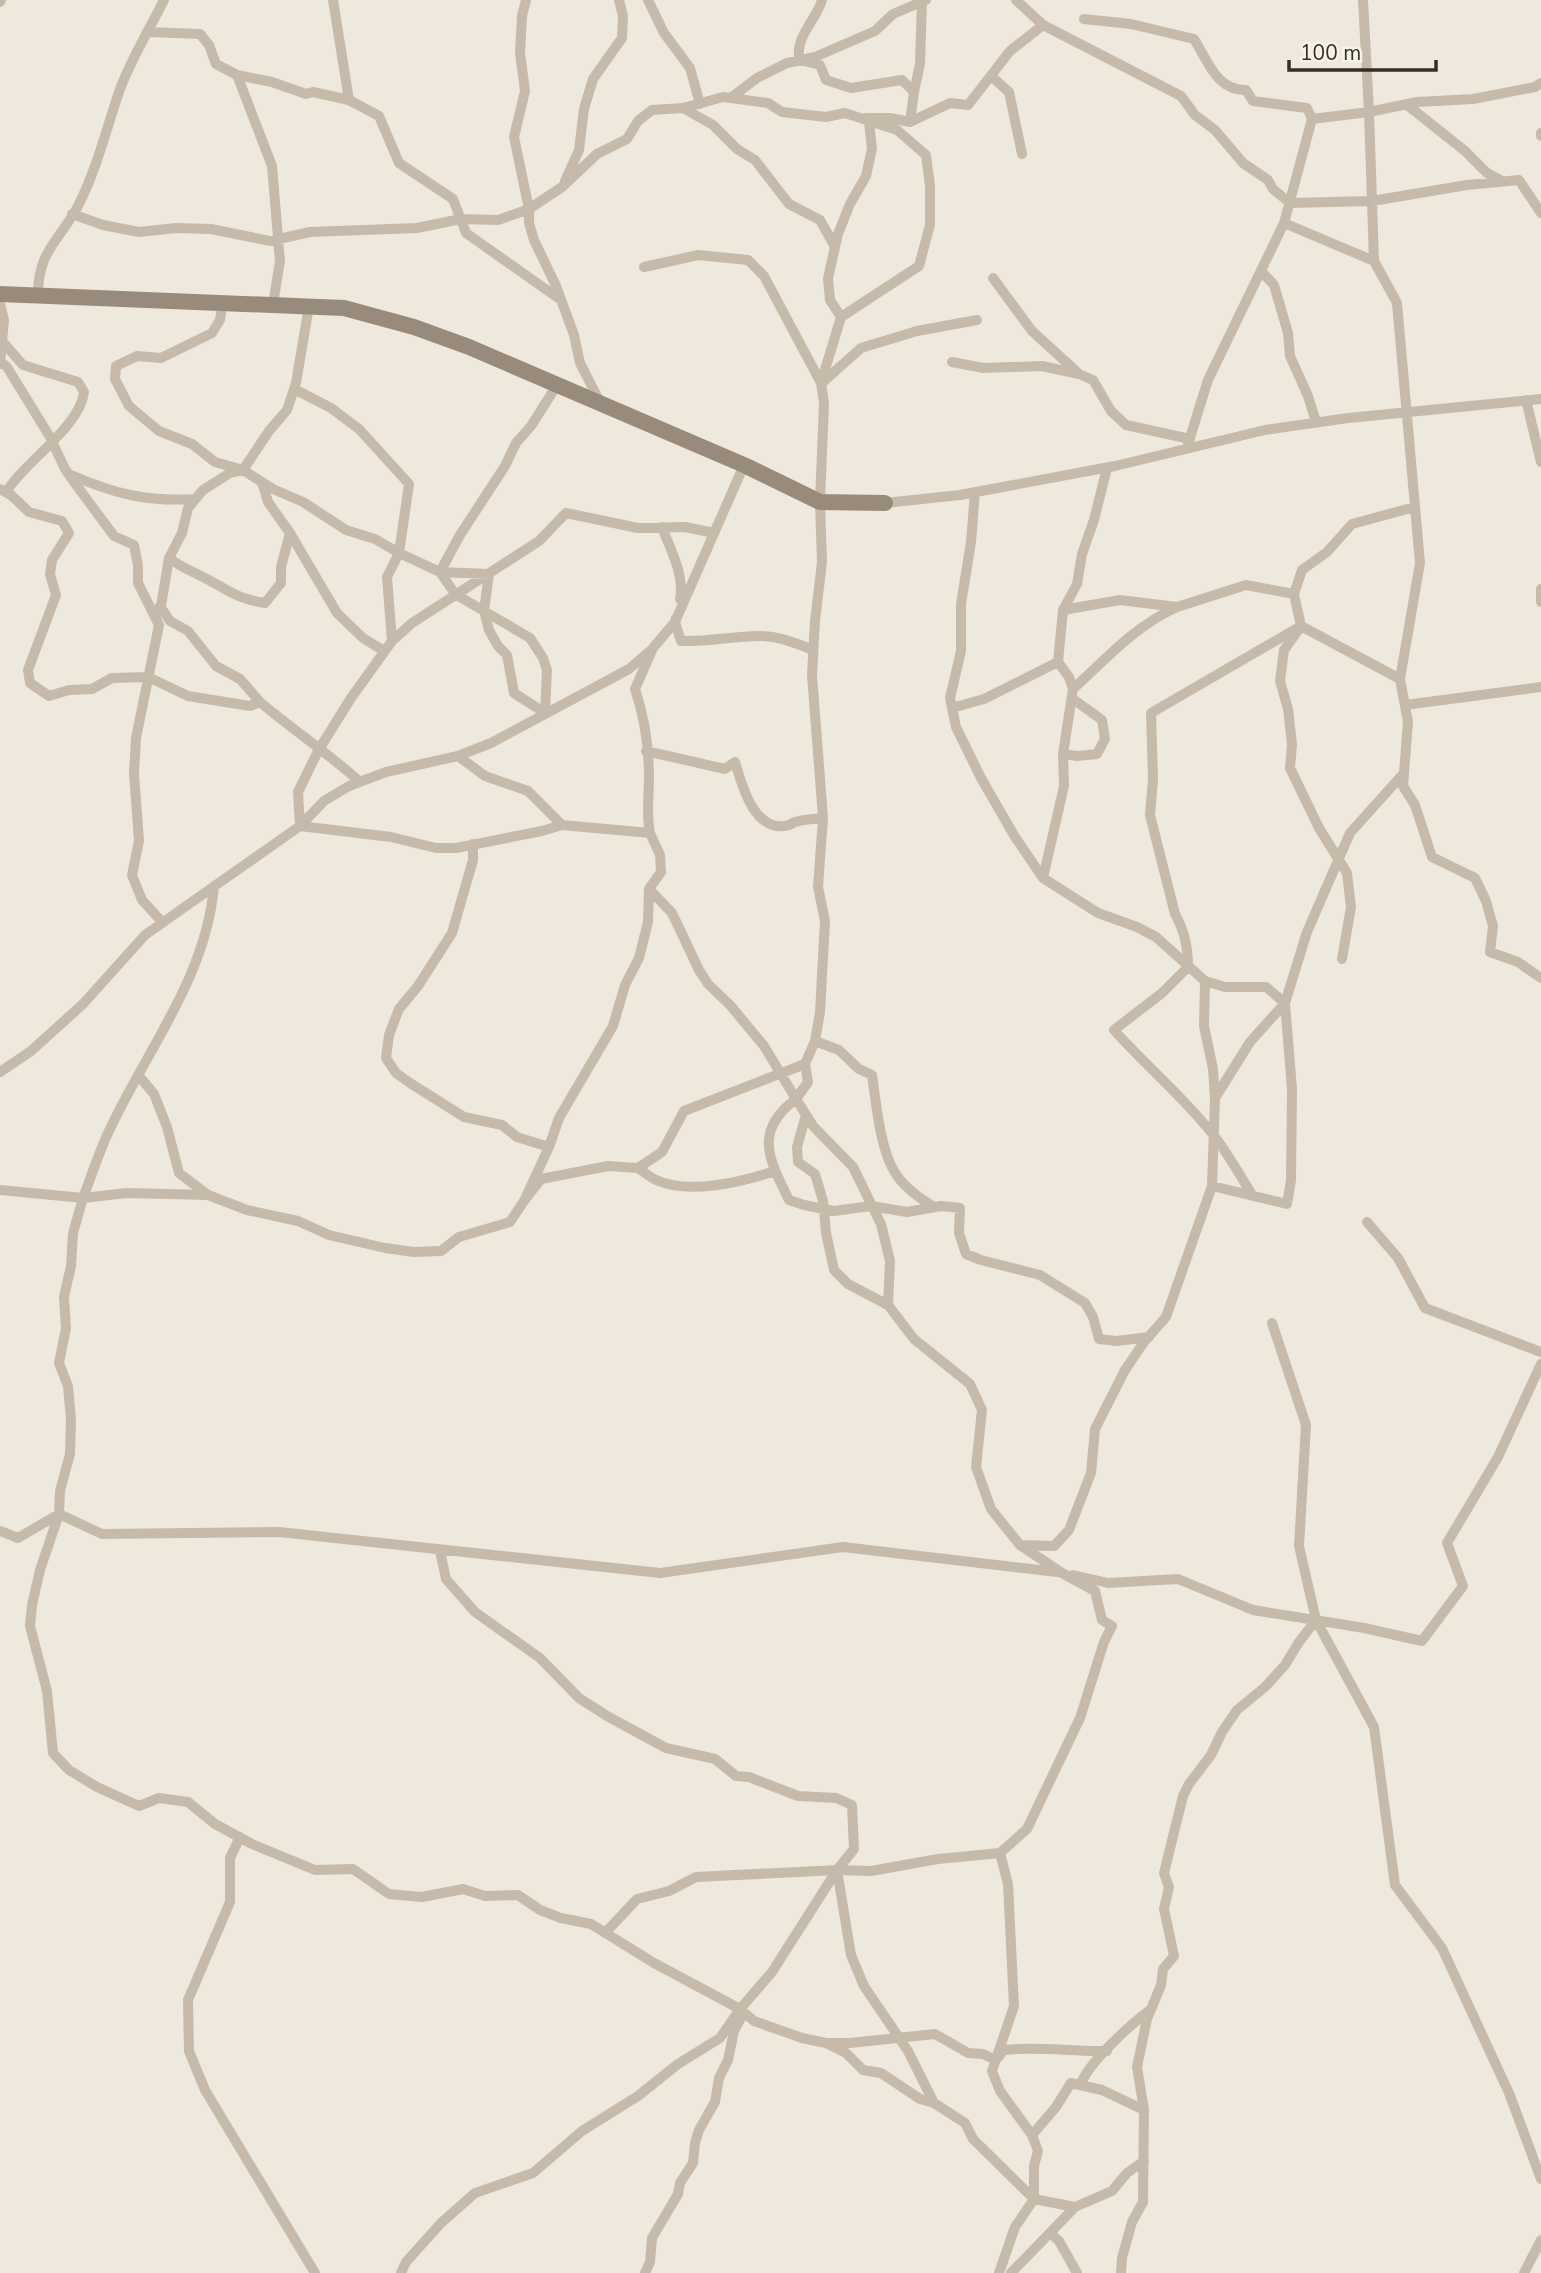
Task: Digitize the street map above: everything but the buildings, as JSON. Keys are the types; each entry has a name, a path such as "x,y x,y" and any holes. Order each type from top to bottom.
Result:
{"main road":[{"path":"0,293 344,308 414,327 557,385 744,465 820,502 885,503"}],"street":[{"path":"38,295 38,275 48,248 78,206 102,148 120,90 164,0"},
{"path":"333,0 349,100"},
{"path":"526,0 522,16 520,53 525,91 514,137 530,209 529,223 534,240 562,300 580,363 601,404"},
{"path":"562,187 579,150 584,109 593,79 622,38 619,0"},
{"path":"648,0 664,33 690,68 701,104"},
{"path":"800,60 797,52 822,0"},
{"path":"1016,0 1043,25 1181,96 1195,115 1215,130 1243,163 1268,180 1273,189 1290,202 1373,201 1519,180 1541,213"},
{"path":"1363,0 1374,261 1397,303 1420,563 1400,679 1408,722 1403,786 1415,805 1432,857 1475,878 1486,901 1493,926 1490,952 1518,962 1541,978"},
{"path":"732,97 757,78 787,63 815,57 875,31 893,15 924,1 920,64 910,122"},
{"path":"1084,19 1131,24 1194,38 1208,68 1225,84 1245,90 1253,100 1307,108 1312,119 1284,223 1208,380 1188,444"},
{"path":"864,121 890,118 910,122 950,103 968,105 1010,51 1043,25"},
{"path":"148,32 200,34 209,45 216,64 237,75 272,82 306,94 313,92 349,100 379,116 399,163 453,199 466,233 562,300"},
{"path":"800,60 820,65 826,80 851,88 902,80 914,92"},
{"path":"237,75 272,166 280,261 273,304"},
{"path":"991,76 1009,92 1022,154"},
{"path":"1312,119 1406,104 1473,99 1535,87 1541,83"},
{"path":"72,214 103,225 139,232 176,228 211,229 270,241 310,232 417,228 461,219 498,220 530,209 562,187 597,154 627,139 638,121 652,110 684,107 732,97 768,103 782,113 826,117 845,113 897,130 926,155 930,186 930,225 919,266 841,317 821,383"},
{"path":"1406,104 1488,173 1503,181"},
{"path":"684,107 713,125 737,149 755,160 789,204 820,220 835,247"},
{"path":"841,317 830,300 828,278 835,247 850,204 866,176 872,149 864,121"},
{"path":"1284,223 1374,261"},
{"path":"644,267 698,255 748,260 764,276 821,383 824,403 820,502 822,562 812,675 823,818 818,887 825,921 820,1012 815,1041 805,1064 808,1082 796,1099 779,1111 769,1133 771,1164 789,1199 804,1205 834,1211 871,1206 907,1212 960,1208 958,1233 966,1254 1040,1275 1085,1303 1093,1317 1099,1339 1117,1341 1149,1337"},
{"path":"1261,271 1274,285 1288,333 1290,356 1317,422"},
{"path":"993,278 1032,331 1079,374"},
{"path":"223,302 220,320 212,333 161,358 137,356 116,366 115,379 129,407 159,430 191,444 215,462 243,470 303,502 346,530 375,539 440,572 489,574"},
{"path":"0,305 4,320 0,362 7,367 53,442 68,473 114,536 134,545 138,583 159,625"},
{"path":"162,922 142,900 132,875 139,841 134,774 135,738 159,625 169,558 182,533 188,508 202,490 230,473 243,470 269,430 287,410 294,389 309,306"},
{"path":"821,383 861,348 917,331 977,320"},
{"path":"2,341 23,365 78,382 84,392 83,403 53,442 33,458 3,491 29,512 62,521 69,533 52,560 50,574 56,595 28,670 30,683 49,696 69,690 92,689 112,678 148,677 188,696 250,706 260,702"},
{"path":"951,362 983,368 1042,366 1079,374 1093,380 1111,411 1126,425 1188,444"},
{"path":"440,572 505,466 516,443 531,426 557,385"},
{"path":"294,389 331,408 359,429 409,484 399,553 387,577 392,641"},
{"path":"885,503 975,492 1107,468 1188,444 1265,430 1406,411 1541,399"},
{"path":"1526,400 1541,462"},
{"path":"0,1072 31,1051 83,1004 145,934 300,826 324,801 386,772 457,756 491,743 629,669 653,648 675,622 744,465"},
{"path":"1043,878 1064,786 1063,754 1073,694 1069,677 1058,662 1063,610 1077,584 1082,554 1107,468"},
{"path":"68,473 112,491 138,497 162,501 195,499"},
{"path":"262,482 268,502 290,533 337,613 363,638 384,651"},
{"path":"975,492 971,542 961,604 961,651 950,698 956,727 1015,837 1043,878 1098,914 1137,927 1156,937 1205,981 1226,987 1266,987 1285,1003"},
{"path":"1342,959 1351,908 1347,873 1319,828 1290,768 1292,745 1288,709 1280,681 1284,650 1301,626 1294,594 1302,570 1327,552 1352,524 1415,507"},
{"path":"300,826 299,792 320,747 392,641 412,623 539,541 566,513 638,528 685,527 715,533"},
{"path":"662,527 682,589 675,622 681,640 700,642 760,636 784,639 813,650"},
{"path":"169,558 183,569 205,578 236,597 265,603 281,583 281,567 290,533"},
{"path":"440,572 455,594 530,638 547,670 545,713"},
{"path":"489,574 484,611 489,631 506,655 514,693 545,713"},
{"path":"1073,694 1145,624 1177,607 1246,585 1294,594"},
{"path":"1541,589 1541,602"},
{"path":"1063,610 1120,600 1177,607"},
{"path":"160,606 170,621 188,631 216,666 240,680 260,702 320,747 360,782"},
{"path":"1301,626 1400,679"},
{"path":"1253,1196 1215,1137 1185,1102 1143,1063 1114,1030 1162,993 1188,967 1184,929 1175,914 1150,815 1153,779 1151,713 1301,626"},
{"path":"524,1201 559,1118 613,1026 625,985 639,958 648,922 649,890 661,872 660,855 650,834 642,707 635,689 653,648"},
{"path":"952,708 984,699 1058,662"},
{"path":"1405,705 1541,687"},
{"path":"1063,754 1077,757 1097,754 1105,739 1102,720 1073,694"},
{"path":"646,751 725,769 735,762 758,817 771,823 785,826 823,818"},
{"path":"457,756 485,776 528,791 562,825"},
{"path":"1212,1186 1287,1204 1291,1180 1292,1089 1285,1003 1307,932 1350,833 1404,773"},
{"path":"300,826 391,837 436,848 473,844 573,824 601,830 650,834"},
{"path":"473,844 473,860 452,933 418,986 399,1009 389,1035 386,1058 396,1073 464,1117 502,1125 517,1137 549,1147"},
{"path":"214,886 211,915 187,986 110,1129 83,1198 73,1233 71,1266 64,1297 66,1328 59,1363 68,1386 70,1454 60,1491 59,1514 40,1570 30,1626 47,1691 53,1753 69,1770 97,1787 139,1806 159,1798 188,1802 215,1824 240,1837 315,1870 353,1869 389,1894 422,1897 463,1889 485,1896 518,1895 540,1910 561,1918 591,1924 654,1963 742,2011 754,2021 802,2038 826,2043 850,2043 935,2034 968,2053 983,2054 996,2060"},
{"path":"649,890 671,913 698,970 708,984 747,1024 764,1046 806,1115 829,1144 853,1167 881,1224 890,1261 888,1305"},
{"path":"1020,1545 1054,1546 1069,1530 1091,1473 1095,1429 1125,1370 1166,1317 1212,1186 1215,1098 1213,1069 1204,1026 1205,981"},
{"path":"1215,1098 1250,1042 1285,1003"},
{"path":"815,1041 839,1050 859,1069 872,1075 881,1130 893,1170 914,1195 934,1208"},
{"path":"638,1168 662,1152 684,1111 805,1064"},
{"path":"139,1076 155,1094 179,1173 208,1195 247,1210 298,1222 329,1235 414,1252 441,1251 459,1237 510,1222 541,1179 608,1166 638,1168 655,1180 679,1187 727,1184 775,1171"},
{"path":"605,1933 637,1899 669,1891 696,1877 837,1870 872,1871 938,1859 1000,1853 1027,1829 1046,1794 1080,1718 1104,1642 1112,1626 1102,1620 1095,1591 1020,1545 991,1509 976,1467 982,1410 970,1384 915,1339 888,1305 848,1284 834,1270 824,1209 814,1174 799,1162 797,1147 806,1115"},
{"path":"0,1190 83,1198 127,1193 208,1195"},
{"path":"1367,1222 1398,1258 1424,1308 1541,1352"},
{"path":"1272,1323 1306,1425 1299,1546 1316,1620 1374,1727 1395,1885 1442,1948 1509,2093 1541,2179"},
{"path":"59,1514 102,1534 279,1532 660,1573 843,1547 1062,1573 1108,1583 1178,1579 1253,1610 1422,1641 1463,1586 1447,1544 1498,1457 1541,1364"},
{"path":"0,1531 18,1538 59,1514"},
{"path":"401,2273 406,2262 441,2223 475,2193 533,2174 582,2131 638,2096 678,2064 720,2038 772,1972 837,1870 854,1849 852,1805 836,1798 798,1796 749,1777 736,1776 715,1759 666,1748 579,1698 540,1658 475,1612 446,1579 440,1551"},
{"path":"1121,2273 1122,2258 1132,2222 1143,2202 1144,2110 1138,2067 1163,1969 1174,1956 1164,1909 1169,1887 1164,1873 1183,1796 1237,1710 1265,1687 1316,1620"},
{"path":"240,1837 230,1858 230,1902 188,2000 189,2051 205,2090 315,2273"},
{"path":"999,2273 1015,2227 1034,2199 1034,2166 1038,2151 1032,2135 1000,2091 992,2071 1014,2006 1008,1884 1000,1853"},
{"path":"837,1870 851,1955 864,1986 899,2037 934,2103"},
{"path":"1081,2084 1085,2072 1135,2021 1151,2010"},
{"path":"645,2273 650,2262 652,2238 693,2163 695,2143 715,2102 719,2078 728,2060 734,2031 742,2011"},
{"path":"826,2043 846,2053 863,2070 881,2073 920,2099 934,2103 965,2123 973,2139 1034,2199 1075,2207"},
{"path":"996,2060 1004,2050 1029,2047 1055,2051 1107,2051"},
{"path":"1032,2135 1056,2107 1070,2083 1102,2090 1144,2110"},
{"path":"1011,2273 1075,2207 1112,2191 1127,2174 1144,2161"},
{"path":"1050,2233 1059,2241 1077,2273"},
{"path":"1524,2273 1541,2240"}]}
